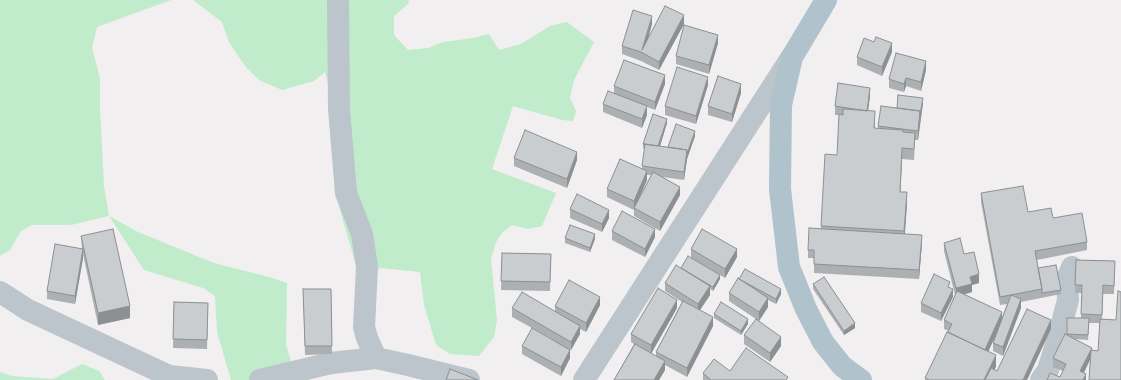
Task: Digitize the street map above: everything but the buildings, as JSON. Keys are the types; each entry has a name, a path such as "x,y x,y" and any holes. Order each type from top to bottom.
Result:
{"main road":[{"path":"826,0 792,57 781,105 780,189 789,267 806,309 823,342 842,366 861,380"}],"street":[{"path":"338,0 339,109 346,193 362,234 367,267 364,327 376,358"},
{"path":"584,380 792,57"},
{"path":"1041,380 1048,370 1058,338 1068,300 1067,279 1072,267"},
{"path":"0,292 28,310 169,376 207,380"},
{"path":"260,380 331,363 376,358 469,380"}],"green space":[{"path":"0,0 171,0 97,27 92,48 100,78 104,186 109,216 71,225 32,225 21,231 10,250 0,256"},
{"path":"193,0 409,0 408,4 394,16 394,35 408,50 428,48 443,42 489,34 499,50 521,44 550,26 567,22 594,42 574,80 570,98 576,111 573,121 562,120 513,106 492,169 556,193 542,226 528,229 512,225 502,233 496,242 491,259 497,320 494,337 479,356 450,354 436,345 424,305 420,272 381,268 359,276 340,210 337,189 333,103 325,72 314,81 282,90 259,80 245,66 229,42 222,22"},
{"path":"109,216 138,232 214,263 287,283 286,345 297,380 231,380 217,332 215,296 203,288 144,270"},
{"path":"82,364 99,371 105,380 0,380 0,372 12,376 53,379"}]}
